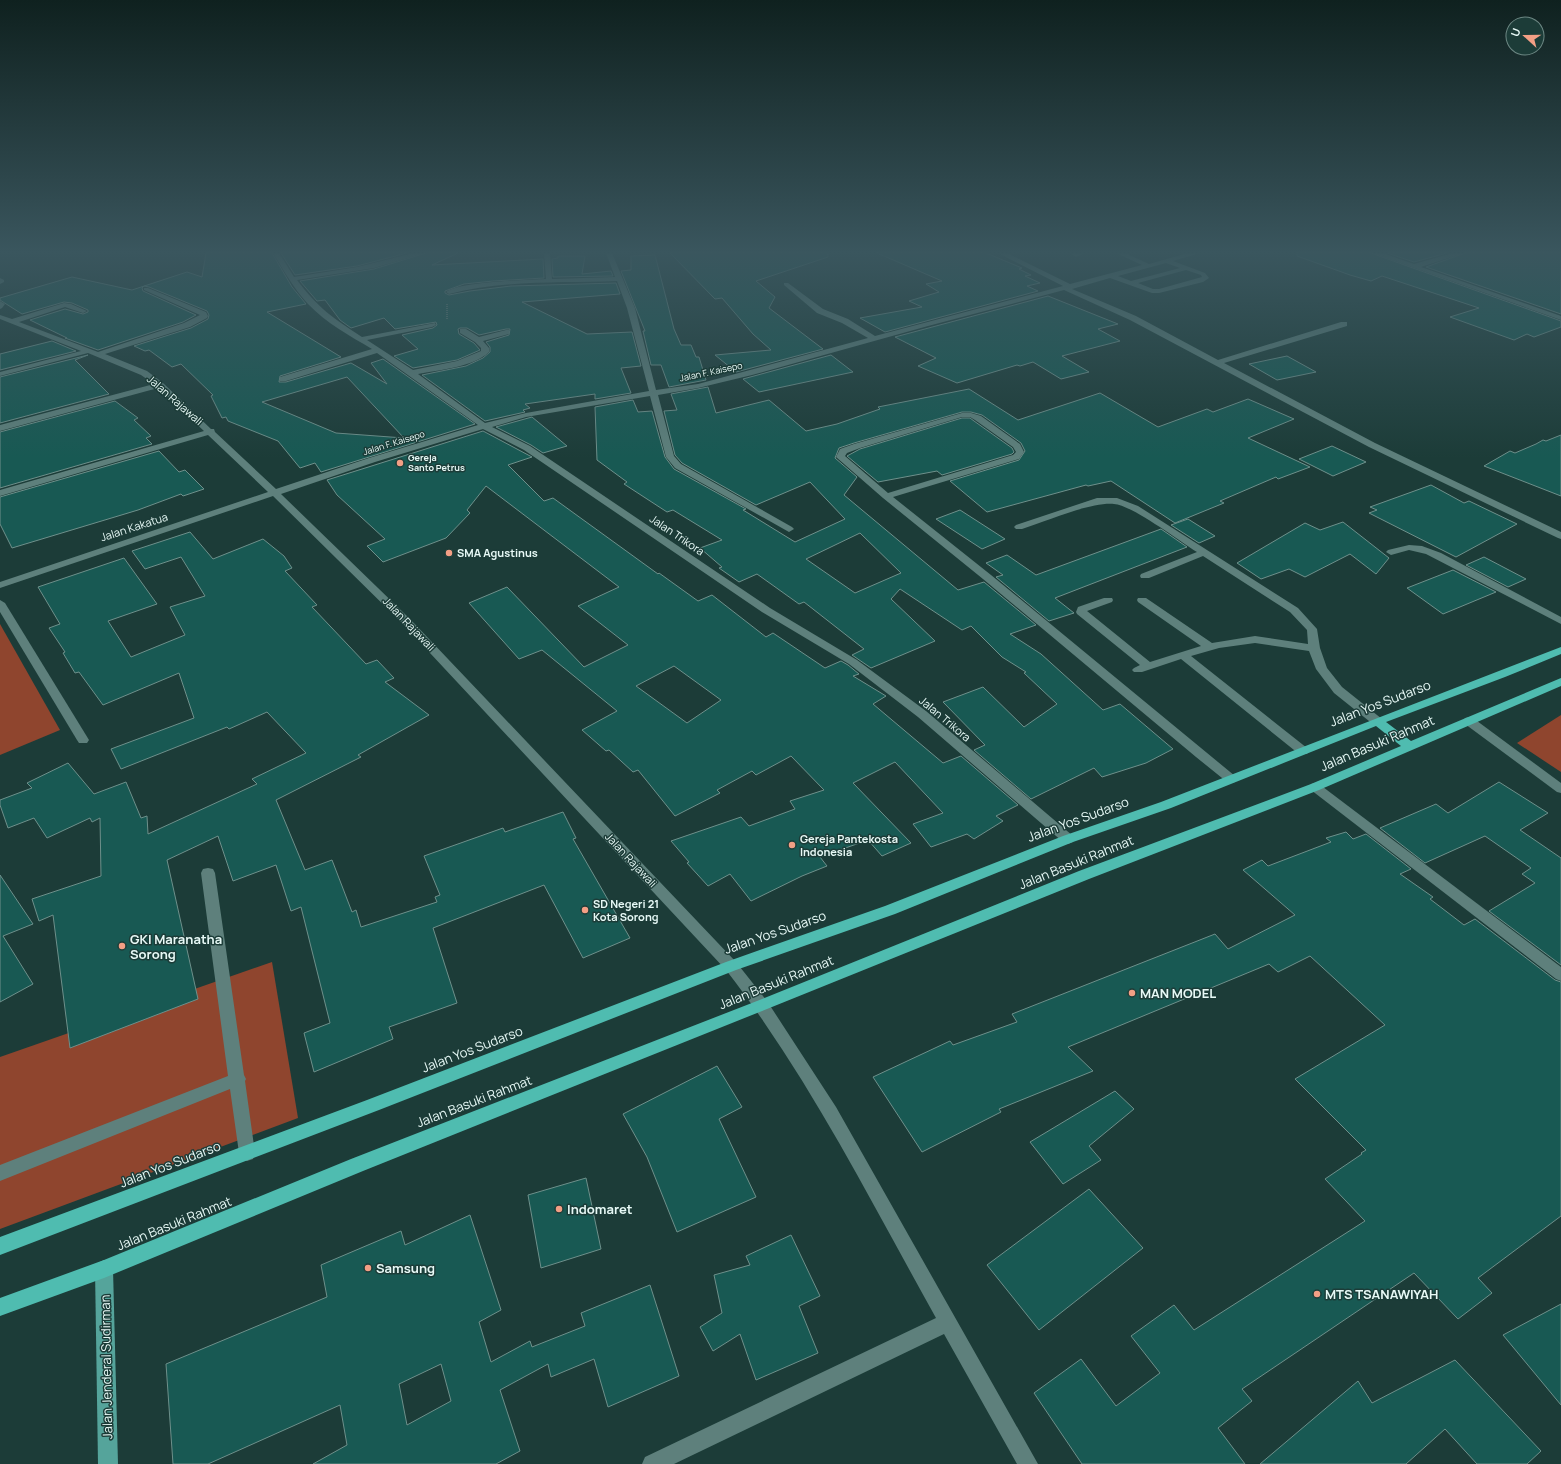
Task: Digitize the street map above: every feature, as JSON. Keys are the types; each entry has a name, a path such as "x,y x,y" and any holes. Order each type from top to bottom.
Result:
{"highway":[{"name":"Jalan Yos Sudarso","path":"0,1246 247,1153 731,966 890,910 1068,840 1166,805 1561,650"},
{"name":"Jalan Basuki Rahmat","path":"0,1307 104,1269 356,1165 762,1005 1084,875 1315,787 1561,682"},
{"path":"1378,722 1409,746"}],"main road":[{"name":"Jalan Jenderal Sudirman","path":"104,1269 108,1464"}],"street":[{"name":"Jalan Rajawali","path":"15,321 137,370 160,385 211,431 412,626 731,966 762,1005 830,1112 1028,1464"},
{"path":"0,374 93,353 196,321"},
{"name":"Jalan Trikora","path":"333,321 412,373 484,426 527,448 766,610 853,662 922,714 1068,840"},
{"path":"634,321 670,457 678,466 789,529"},
{"path":"846,321 874,338"},
{"name":"Jalan F. Kaisepo","path":"275,493 372,460 484,426 526,416 698,386 937,321"},
{"path":"1139,321 1372,445 1561,536"},
{"path":"1217,363 1344,324"},
{"path":"361,339 432,325"},
{"path":"412,373 478,357 485,352 486,348 478,340 463,331"},
{"path":"478,340 506,332"},
{"path":"283,378 378,350"},
{"path":"0,428 160,385"},
{"path":"886,496 1016,457 1020,454 1020,450 978,418 971,415 962,415 842,451 840,457 886,496 988,577 1165,726 1231,779"},
{"path":"0,493 211,431"},
{"name":"Jalan Kakatua","path":"0,585 275,493"},
{"path":"1019,527 1096,501 1117,501 1135,508 1294,610 1312,629 1314,648 1322,669 1338,690 1378,722"},
{"path":"1391,552 1409,546 1424,549 1437,554 1561,622"},
{"path":"1145,576 1205,552"},
{"path":"1108,600 1082,609 1081,612 1143,668 1182,654 1249,640 1314,648"},
{"path":"1142,600 1210,647"},
{"path":"0,603 83,740"},
{"path":"1182,654 1303,751"},
{"path":"1469,721 1561,788"},
{"path":"1315,787 1561,975"},
{"path":"208,873 247,1153"},
{"path":"0,1173 238,1080"},
{"path":"652,1464 948,1322"}],"path":[{"path":"432,325 440,324 444,321"}],"shaded area":[{"path":"0,624 60,730 0,755"},
{"path":"1561,715 1561,772 1517,743"},
{"path":"272,962 298,1118 0,1229 0,1057"}],"building":[{"path":"33,321 184,321 98,350 65,338 67,338"},
{"path":"204,321 282,321 341,357 280,376 279,382 286,382 351,363 387,384 371,363 383,359 475,424 321,472 315,463 300,468 278,441 228,421 226,417 222,418 211,396 213,395 181,364 172,367 149,350 145,351 134,346 191,328","holes":["347,377 404,438 336,433 262,402"]},
{"path":"342,321 373,321 351,328"},
{"path":"387,321 561,321 587,334 632,332 641,366 621,368 631,393 595,399 595,394 525,404 530,408 523,410 525,412 485,421 422,375 466,366 483,358 490,352 490,347 486,342 509,335 510,329 479,335 467,328 460,328 458,329 459,334 474,343 480,350 457,360 413,368 394,356 418,349 402,335 433,328 437,325 436,322 395,329"},
{"path":"641,321 672,321 681,345 691,345 696,357 699,357 706,380 669,387 661,365 651,365 643,331 645,331"},
{"path":"742,321 787,321 823,349 736,372 715,355 771,350 753,334"},
{"path":"866,321 925,321 885,332"},
{"path":"954,321 1111,321 1118,324 1098,329 1120,341 1062,356 1089,372 1061,379 1033,362 1020,366 1017,365 957,383 918,366 936,358 895,337"},
{"path":"1462,321 1561,321 1561,327 1534,337 1527,334 1514,340"},
{"path":"52,341 76,351 0,370 0,354"},
{"path":"88,355 75,360 109,394 0,423 0,377"},
{"path":"831,355 853,372 759,392 743,379"},
{"path":"1287,356 1316,372 1277,380 1249,364"},
{"path":"708,387 716,413 769,400 806,431 837,424 880,409 878,407 969,389 1018,420 1100,393 1158,427 1207,409 1213,412 1248,399 1294,419 1248,438 1310,467 1278,479 1276,477 1220,501 1224,503 1175,523 1111,481 1088,486 1086,485 987,512 950,481 1019,460 1025,451 1021,443 982,415 971,412 962,412 839,448 835,458 857,477 844,495 958,590 984,582 1036,625 1010,634 1041,654 1103,710 1120,704 1173,749 1146,763 1102,777 1094,768 1031,799 974,750 985,745 943,702 983,687 1024,727 1057,704 1024,673 1026,672 1002,657 971,626 962,630 900,589 891,599 935,641 871,668 852,655 864,649 804,602 799,604 757,574 739,582 719,568 722,567 700,548 722,540 673,510 667,512 624,484 627,482 597,460 595,407 633,400 638,412 652,411 665,457 674,469 746,509 743,510 795,542 845,519 810,482 756,505 682,463 675,455 664,411 677,410 671,394","holes":["860,533 901,573 855,593 806,559"]},
{"path":"115,401 138,418 134,420 151,436 146,438 152,444 0,488 0,432"},
{"path":"532,417 567,446 543,453 496,427"},
{"path":"962,418 970,418 1012,448 1014,452 1012,454 942,475 937,471 878,482 847,456 860,449"},
{"path":"483,431 532,457 508,465 544,501 553,498 698,601 712,595 766,637 773,633 825,668 841,661 848,665 859,674 853,676 886,696 873,704 943,763 961,756 1018,805 996,816 1003,821 974,839 967,834 931,847 913,824 943,813 895,762 853,783 911,843 882,856 868,840 820,857 827,866 802,876 751,901 730,874 708,886 687,863 689,862 671,841 741,817 749,826 795,809 790,801 824,790 791,756 756,775 752,771 717,790 720,793 675,816 638,770 633,772 609,750 606,751 582,730 617,711 542,650 519,659 469,603 507,587 584,667 628,645 578,606 619,587 486,486 467,510 470,513 446,538 383,562 367,546 385,539 337,495 327,480","holes":["674,666 721,700 687,723 636,686"]},
{"path":"1561,435 1561,496 1484,466 1510,451 1515,453 1543,440 1546,441"},
{"path":"1332,446 1366,462 1333,476 1299,459"},
{"path":"159,451 179,472 185,470 204,489 183,496 181,494 138,510 12,548 0,524 0,497"},
{"path":"1431,485 1464,503 1469,501 1517,524 1456,557 1369,513 1377,510 1370,507"},
{"path":"960,510 1005,539 982,549 936,519"},
{"path":"1188,519 1215,536 1199,543 1171,525"},
{"path":"1343,522 1389,558 1376,574 1350,554 1305,577 1289,569 1261,579 1237,563 1305,523 1320,530"},
{"path":"1161,529 1187,547 1055,598 1074,613 1049,621 996,577 1003,575 986,563 1007,555 1036,575"},
{"path":"190,532 213,559 263,539 284,556 292,568 285,571 317,605 312,607 366,664 377,660 394,678 385,682 429,715 358,755 361,757 276,800 305,870 332,860 352,912 356,910 361,927 437,902 435,897 440,895 424,856 503,828 505,832 563,812 576,838 573,839 630,938 583,958 544,885 433,928 457,1003 389,1027 393,1039 314,1072 304,1033 330,1023 301,907 291,911 276,865 233,881 218,836 167,860 198,999 70,1048 53,915 39,921 32,899 101,876 100,818 92,822 90,818 47,838 34,818 8,828 0,805 0,800 32,788 27,783 68,763 94,794 126,782 141,818 147,816 148,834 257,784 252,779 306,753 267,712 229,729 227,727 121,769 111,749 194,718 179,673 103,705 79,672 75,673 63,653 65,652 49,628 60,624 38,587 124,558 157,604 108,621 131,657 185,635 170,607 205,596 181,557 145,569 132,551"},
{"path":"1484,557 1526,579 1508,587 1466,565"},
{"path":"1453,570 1496,592 1443,614 1407,588"},
{"path":"1499,782 1548,813 1520,830 1561,858 1561,965 1489,911 1535,883 1522,874 1531,868 1485,836 1425,863 1380,828 1436,804 1448,813"},
{"path":"1346,832 1353,839 1366,834 1411,869 1400,874 1433,897 1430,899 1464,925 1475,919 1555,980 1561,982 1561,1216 1478,1278 1492,1293 1458,1319 1414,1273 1242,1389 1252,1401 1218,1428 1245,1464 1082,1464 1034,1393 1081,1359 1116,1406 1160,1373 1131,1336 1174,1305 1194,1330 1365,1221 1325,1179 1366,1150 1295,1079 1385,1025 1310,956 1278,972 1269,964 1068,1047 1093,1071 999,1109 1001,1112 922,1152 873,1077 950,1041 953,1045 1017,1022 1012,1014 1215,934 1228,949 1295,915 1243,870 1262,860 1268,866 1331,842 1326,838"},
{"path":"0,875 33,924 3,936 33,984 0,1002"},
{"path":"717,1066 742,1107 719,1119 756,1197 677,1232 647,1157 623,1114"},
{"path":"1115,1091 1134,1109 1089,1146 1101,1160 1063,1184 1030,1142"},
{"path":"586,1178 601,1249 541,1268 528,1195"},
{"path":"1089,1189 1143,1248 1039,1330 987,1265"},
{"path":"470,1215 501,1310 479,1322 491,1362 530,1341 532,1347 585,1326 581,1313 650,1285 679,1376 608,1407 594,1359 551,1377 548,1364 500,1390 520,1451 496,1464 313,1464 347,1445 340,1405 208,1464 173,1464 166,1364 327,1297 321,1265 401,1231 405,1245","holes":["441,1364 451,1401 407,1425 399,1384"]},
{"path":"791,1235 820,1296 799,1306 818,1353 756,1380 740,1334 713,1351 700,1327 722,1313 714,1275 750,1265 746,1256"},
{"path":"1561,1304 1561,1405 1503,1335"},
{"path":"1455,1360 1541,1451 1527,1464 1477,1464 1445,1429 1406,1464 1260,1464 1358,1381 1372,1403"}],"place":[{"name":"Gereja Santo Petrus","path":"400,463"},
{"name":"SMA Agustinus","path":"449,553"},
{"name":"Gereja Pantekosta Indonesia","path":"792,845"},
{"name":"SD Negeri 21 Kota Sorong","path":"585,910"},
{"name":"GKI Maranatha Sorong","path":"122,946"},
{"name":"MAN MODEL","path":"1132,993"},
{"name":"Indomaret","path":"559,1209"},
{"name":"Samsung","path":"368,1268"},
{"name":"MTS TSANAWIYAH","path":"1317,1294"}]}
